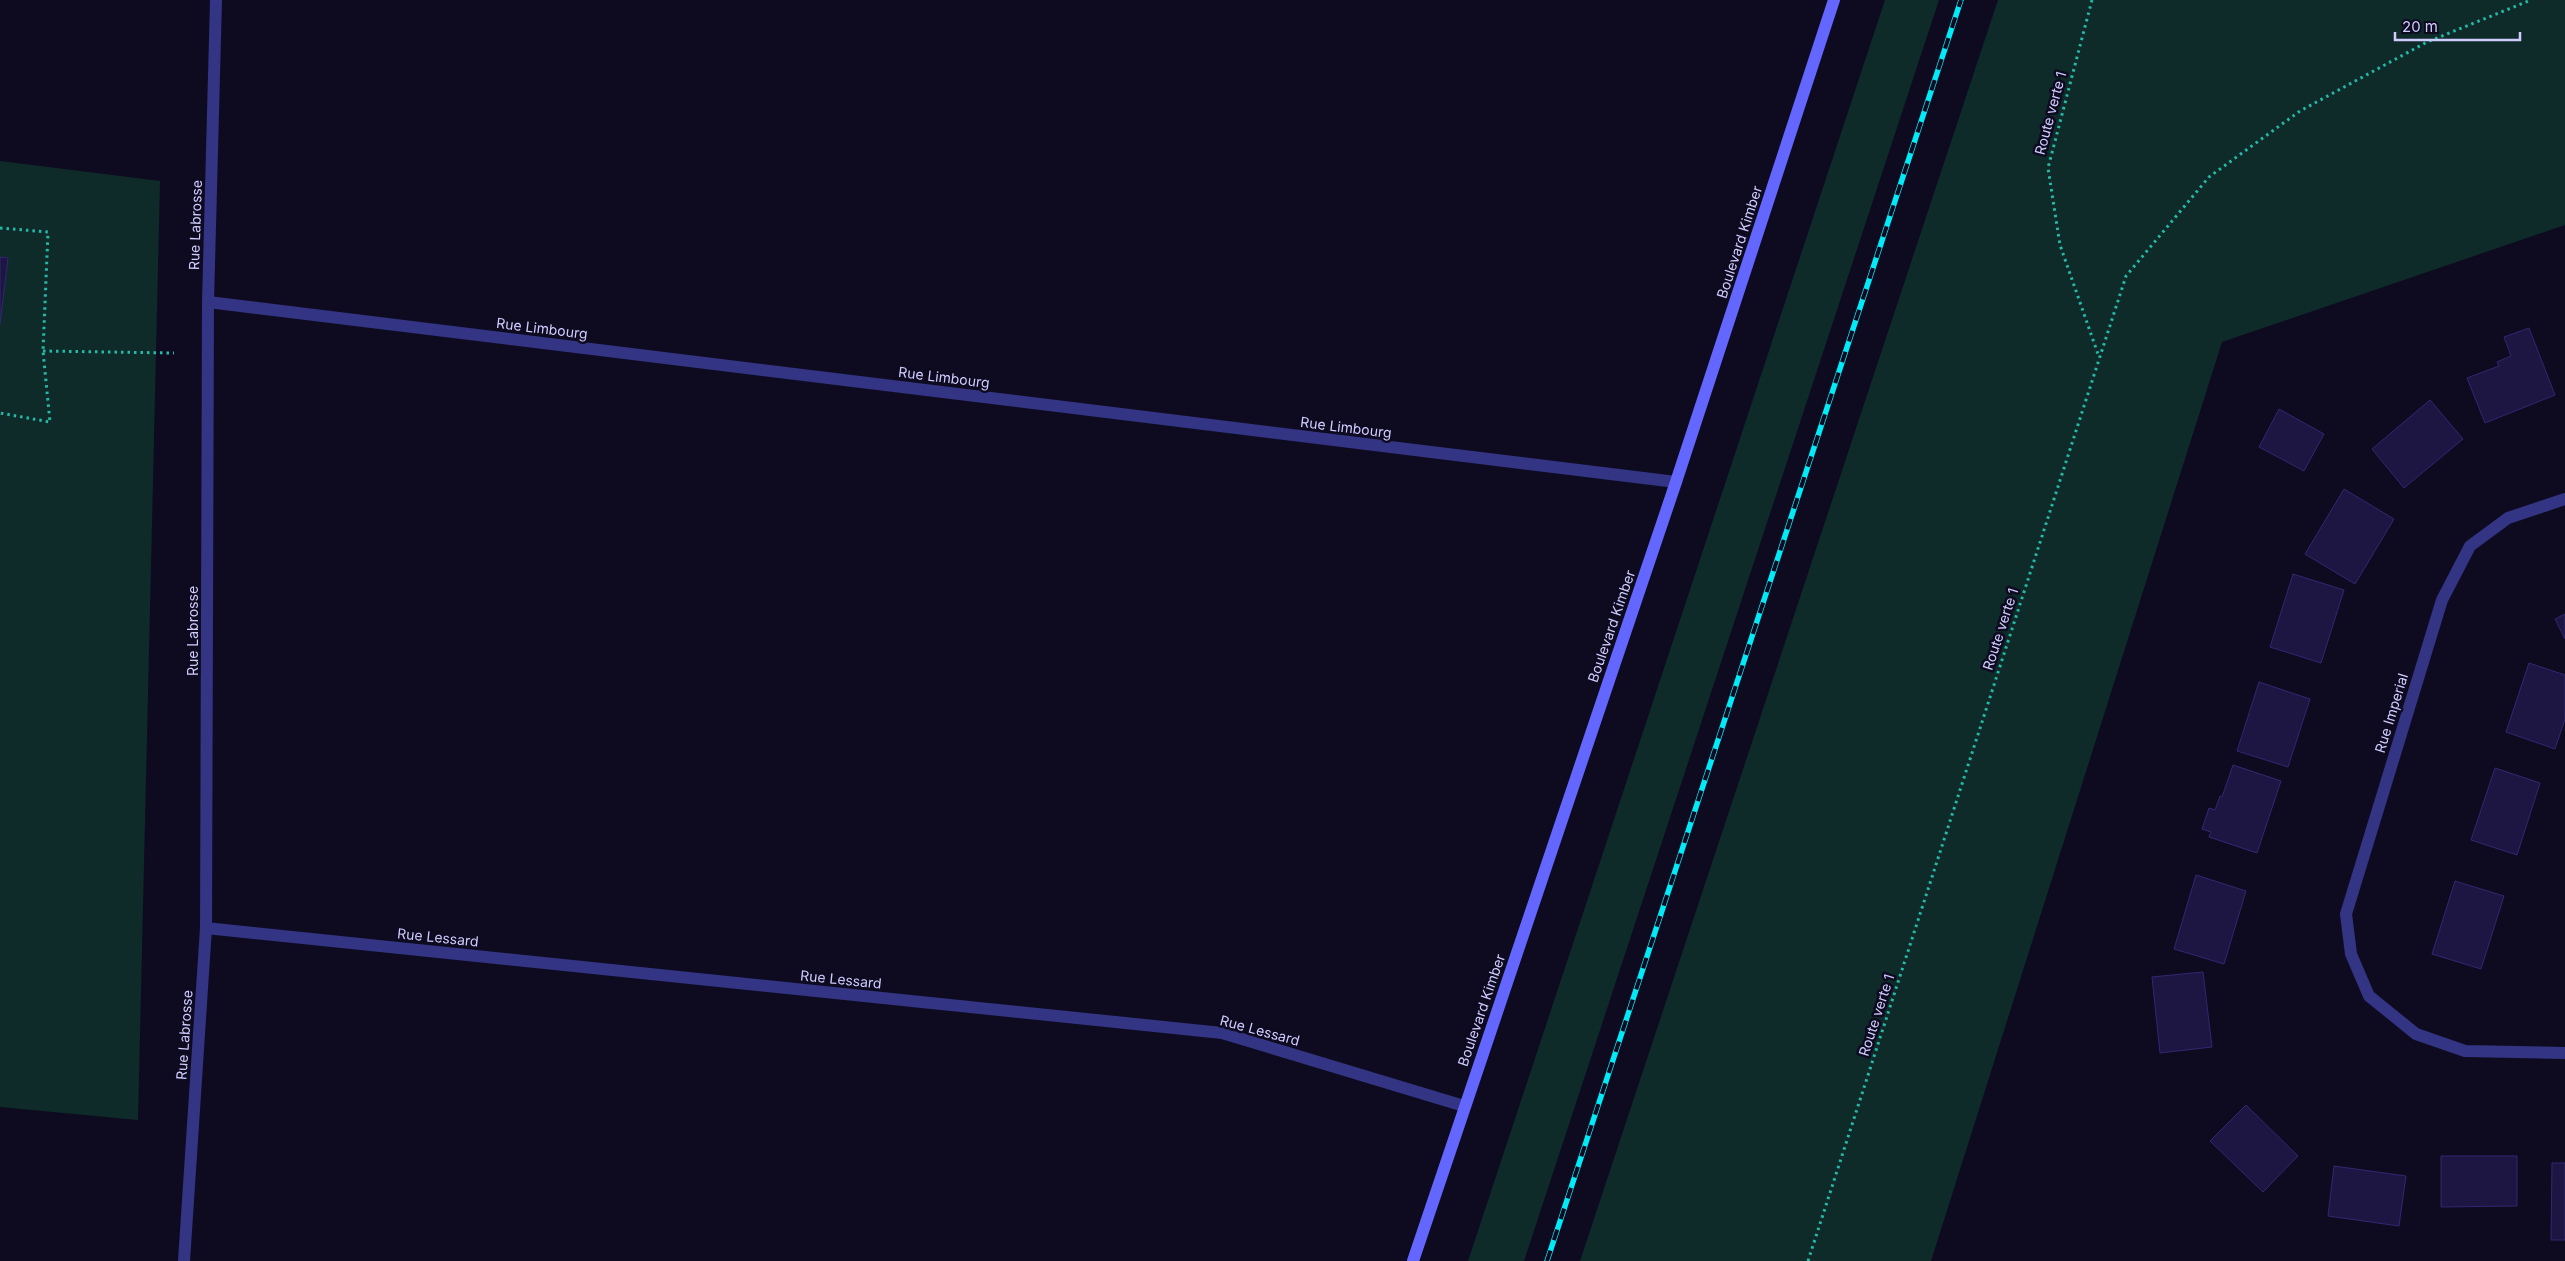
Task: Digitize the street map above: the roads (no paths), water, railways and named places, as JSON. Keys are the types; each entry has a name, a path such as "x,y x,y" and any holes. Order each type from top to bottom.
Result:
{"street":[{"name":"Rue Labrosse","path":"184,1261 206,928 208,302 216,0"},
{"name":"Boulevard Kimber","path":"1413,1261 1676,482 1834,0"},
{"name":"Rue Limbourg","path":"208,302 1676,482"},
{"name":"Rue Imperial","path":"2565,499 2508,518 2470,546 2442,600 2346,914 2351,954 2369,996 2416,1034 2465,1051 2565,1053"},
{"name":"Rue Lessard","path":"206,928 1222,1033 1464,1106"}],"railway":[{"path":"1547,1261 1961,0"}]}
